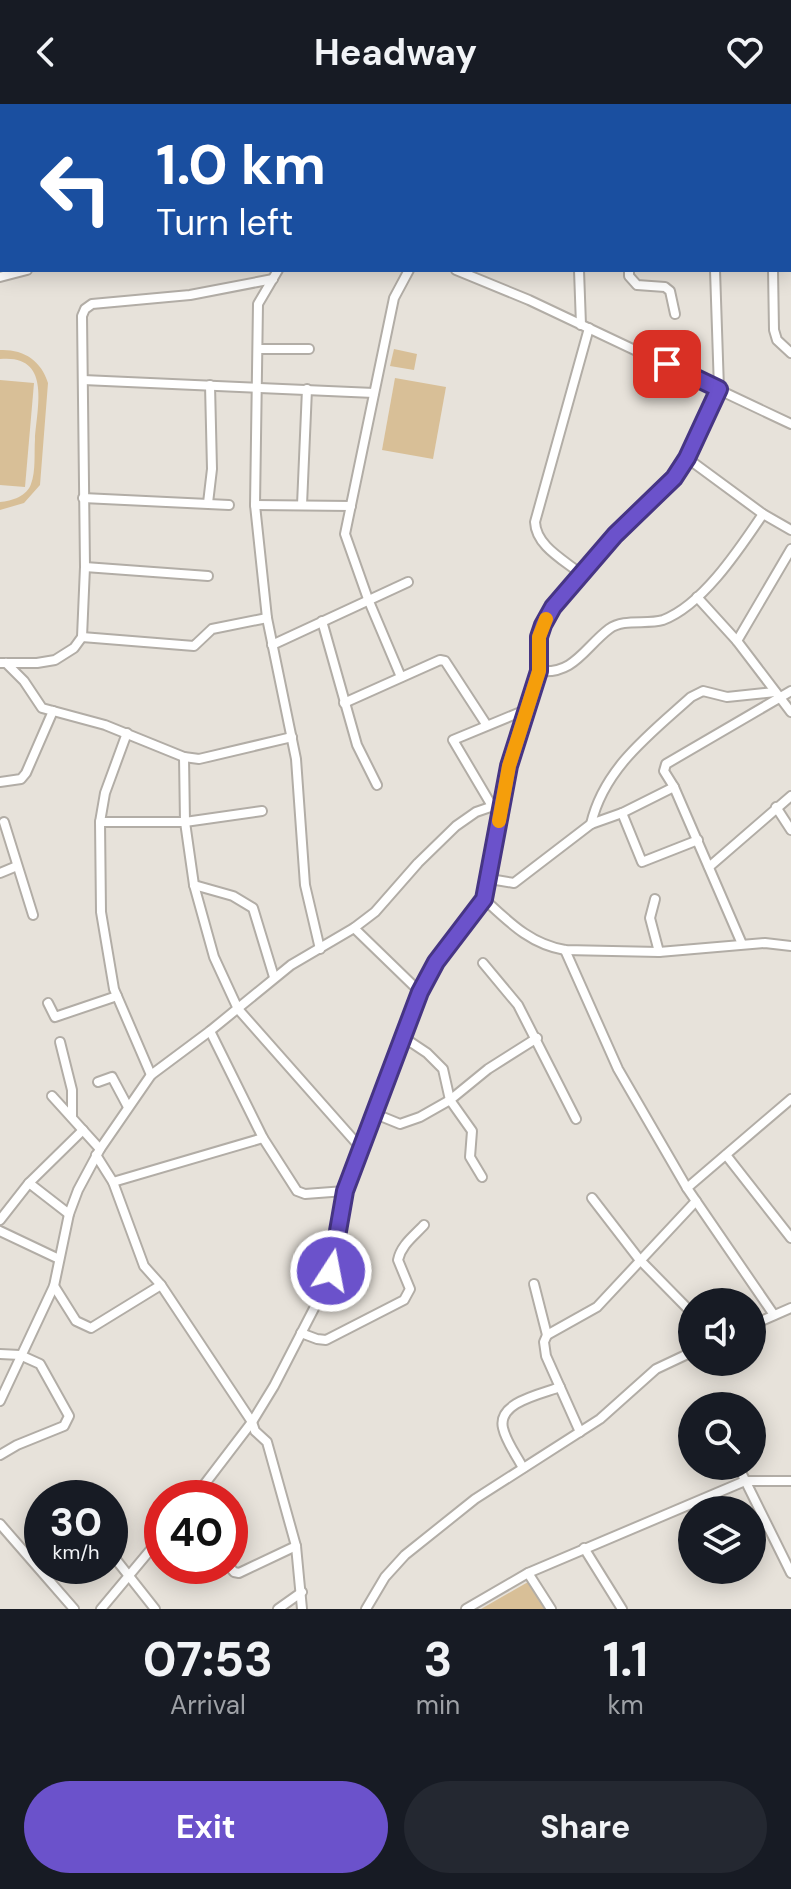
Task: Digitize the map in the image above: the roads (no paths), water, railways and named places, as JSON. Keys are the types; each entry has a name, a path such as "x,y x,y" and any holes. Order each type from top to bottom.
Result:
{"street":[{"path":"277,272 258,304 255,505 267,618 300,790 299,829 305,885 320,949"},
{"path":"401,677 345,540 394,298 408,272"},
{"path":"461,272 585,326 791,424"},
{"path":"579,272 585,326 535,530 545,545 581,574"},
{"path":"629,272 637,285 665,287 670,291 675,314"},
{"path":"208,1480 252,1422 306,1335 331,1271 345,1191 420,992 436,962 484,899 509,766 539,671 539,637 543,625 553,607 615,535 674,478 687,458 719,389 715,272"},
{"path":"773,272 774,330 777,340 791,353"},
{"path":"2,663 55,660 74,648 82,637 85,567 82,316 88,306 190,295 273,279"},
{"path":"258,349 309,349"},
{"path":"83,380 374,393"},
{"path":"208,503 212,469 210,385"},
{"path":"302,505 307,389"},
{"path":"687,458 763,514 791,530"},
{"path":"83,498 229,505"},
{"path":"255,505 351,506"},
{"path":"539,671 567,668 615,626 661,620 697,597 740,548 763,514"},
{"path":"737,641 791,549"},
{"path":"85,567 208,576"},
{"path":"272,645 408,582"},
{"path":"697,597 737,641 791,712"},
{"path":"82,637 194,646 212,629 267,618"},
{"path":"322,621 357,745 377,785"},
{"path":"344,703 440,660 445,661 486,724"},
{"path":"2,663 24,681 42,708 127,733 184,757 199,759 292,737"},
{"path":"591,824 599,794 611,777 632,752 691,697 703,691 727,697 778,695"},
{"path":"742,944 698,840 664,771 666,764 778,695 791,691"},
{"path":"492,806 452,741 486,724 528,709"},
{"path":"0,782 21,779 26,773 53,711"},
{"path":"127,733 105,793 100,822 101,912 117,996 151,1075"},
{"path":"184,757 185,822 194,885 214,957 238,1009 360,1147"},
{"path":"490,879 514,883 591,824 622,813 674,787"},
{"path":"709,867 791,796"},
{"path":"0,1401 54,1286 69,1214 98,1152 151,1075 238,1009 274,977 375,912 456,826 476,812 502,803"},
{"path":"776,807 791,830"},
{"path":"100,822 185,822 262,811"},
{"path":"622,813 642,862 698,840"},
{"path":"4,822 33,915"},
{"path":"0,873 17,866"},
{"path":"194,885 233,896 253,908 274,977"},
{"path":"484,899 528,938 551,948 659,952 742,944 791,946"},
{"path":"655,899 650,918 659,952"},
{"path":"354,928 420,992"},
{"path":"565,950 611,1057 687,1188 774,1315"},
{"path":"483,963 518,1005 576,1119"},
{"path":"48,1003 55,1017 117,996"},
{"path":"210,1031 263,1138 290,1182 300,1193 345,1191"},
{"path":"373,1113 400,1124 420,1117 450,1100 488,1069 537,1038"},
{"path":"401,1041 412,1043 443,1069 450,1100 472,1131 470,1157 482,1177"},
{"path":"60,1042 72,1090 72,1117"},
{"path":"98,1082 112,1077 128,1107"},
{"path":"52,1096 98,1152 113,1182 144,1266 161,1285 255,1431 267,1442 296,1546 302,1609"},
{"path":"687,1188 791,1099"},
{"path":"0,1220 29,1183 83,1130"},
{"path":"113,1182 263,1138"},
{"path":"726,1155 791,1238"},
{"path":"29,1183 69,1214"},
{"path":"592,1198 639,1259 678,1299"},
{"path":"547,1335 597,1307 696,1201"},
{"path":"306,1335 326,1340 404,1300 410,1289 398,1256 424,1225"},
{"path":"0,1231 59,1259"},
{"path":"534,1284 547,1335 544,1342 546,1356 580,1432"},
{"path":"54,1286 76,1321 91,1328 161,1285"},
{"path":"766,1319 791,1308"},
{"path":"0,1354 20,1355 43,1367 69,1416 64,1426 0,1455"},
{"path":"366,1609 385,1577 405,1555 475,1499 604,1416 656,1369 678,1359"},
{"path":"523,1468 503,1428 505,1414 516,1404 560,1387"},
{"path":"745,1481 791,1573"},
{"path":"466,1609 528,1573 745,1481 791,1481"},
{"path":"0,1524 24,1550"},
{"path":"248,1569 296,1546"},
{"path":"584,1548 622,1609"},
{"path":"101,1609 144,1558"},
{"path":"528,1573 551,1609"},
{"path":"129,1576 155,1609"},
{"path":"53,1584 74,1609"},
{"path":"278,1609 302,1592"}]}
